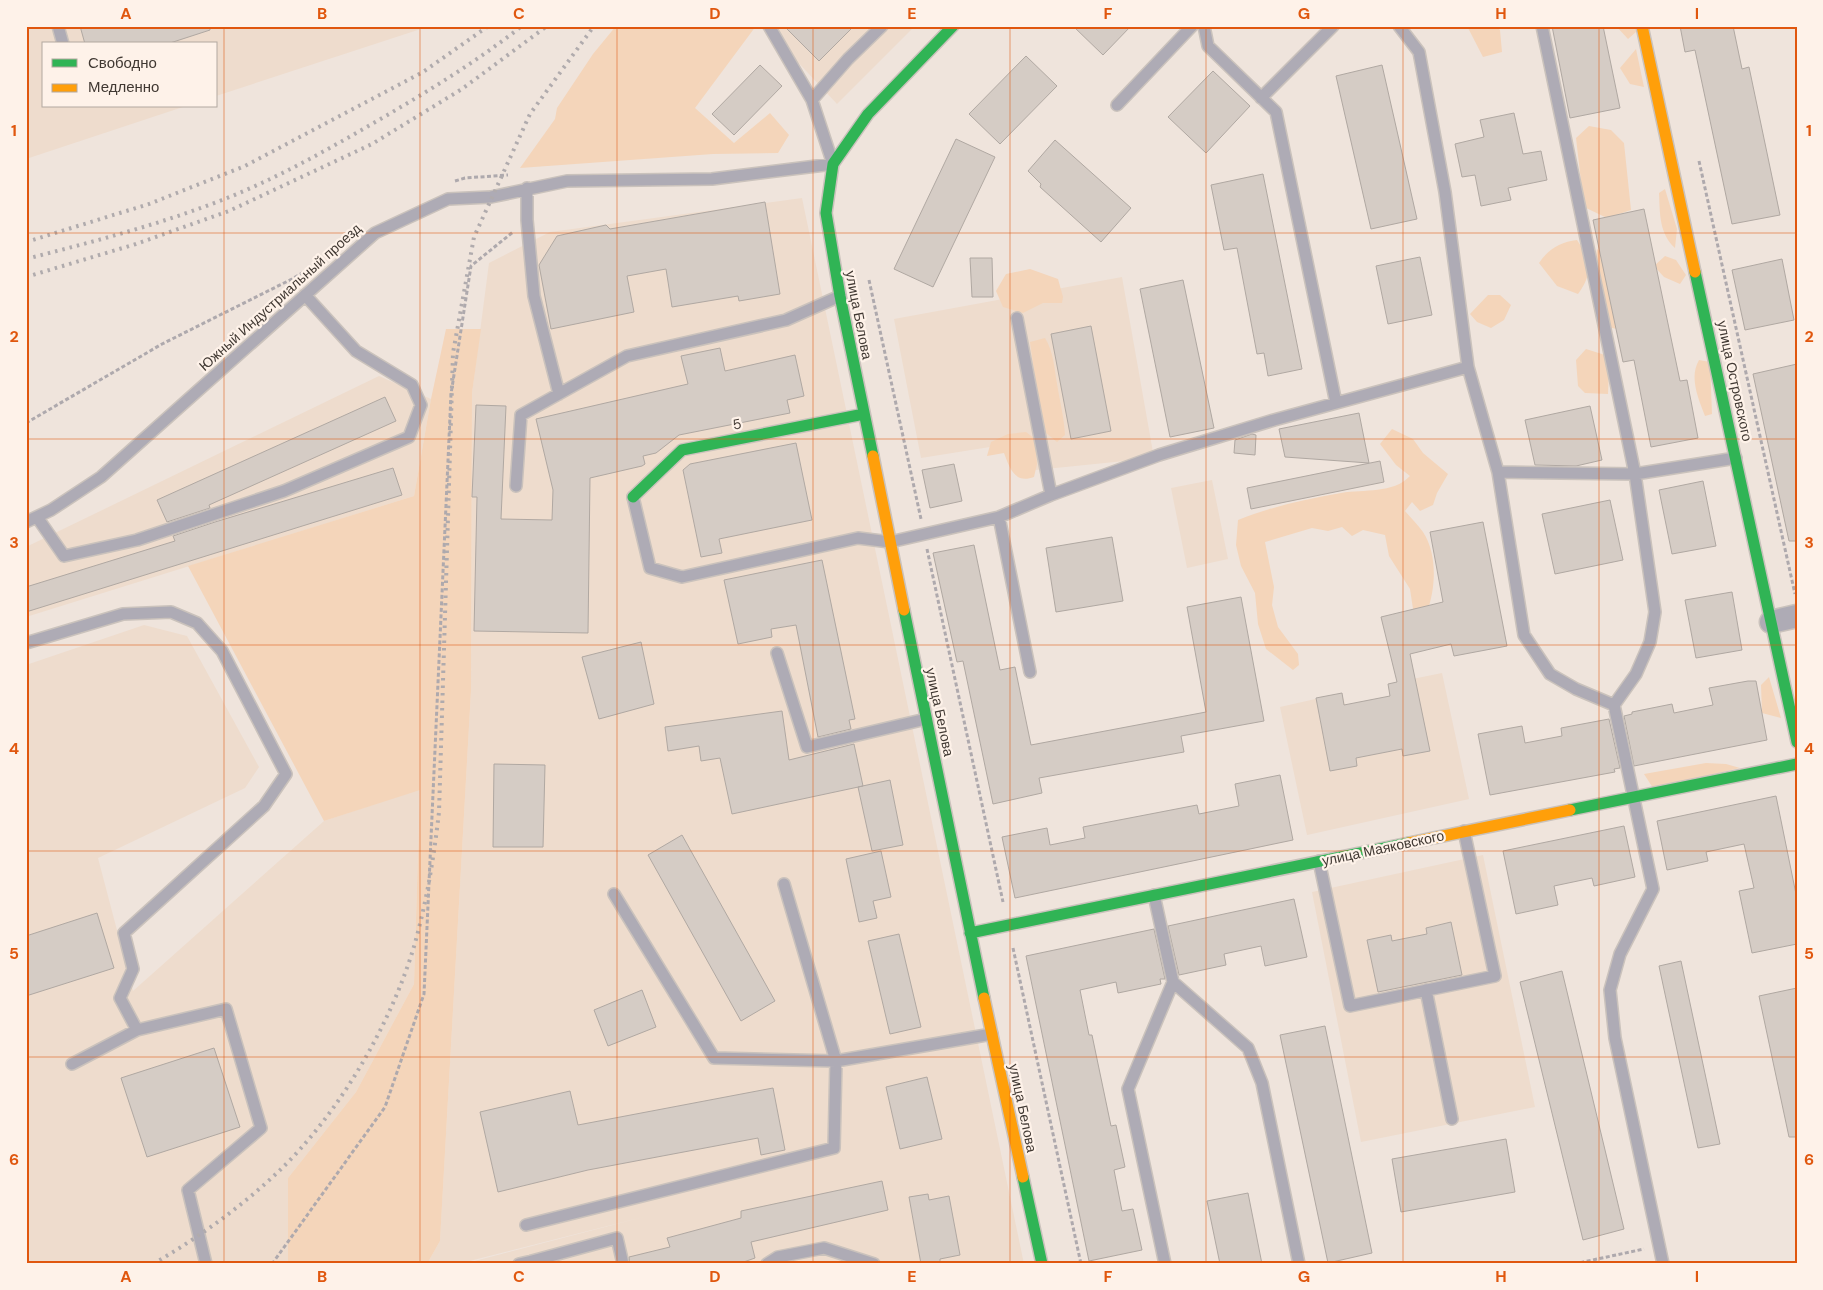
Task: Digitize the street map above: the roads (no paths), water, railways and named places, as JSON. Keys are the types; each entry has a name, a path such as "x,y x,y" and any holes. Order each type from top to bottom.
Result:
{"street":[{"path":"833,164 868,114 953,26"},
{"name":"улица Островского","path":"1642,26 1797,742"},
{"name":"улица Белова","path":"833,164 826,213 840,296 970,933 1041,1262"},
{"name":"5","path":"633,497 682,450 864,414"},
{"path":"1771,622 1796,608"},
{"name":"улица Маяковского","path":"970,933 1797,764"}],"lane":[{"path":"58,26 62,42"},
{"path":"769,26 812,100 833,164"},
{"path":"812,100 848,59 882,26"},
{"path":"1117,105 1192,26"},
{"path":"1204,26 1208,46 1276,112 1336,403"},
{"path":"1261,98 1333,26"},
{"path":"1399,26 1418,52 1445,192 1468,367 1498,472 1524,635 1550,674 1576,689 1614,705"},
{"path":"1542,26 1635,474 1656,612 1650,642 1636,674 1614,705 1653,889 1620,954 1610,990 1615,1038 1663,1264"},
{"name":"Южный Индустриальный проезд","path":"26,522 38,517 101,477 375,233 448,199 491,197 567,181 712,179 833,164"},
{"path":"527,188 527,220 534,296 559,394"},
{"path":"38,517 64,556 138,540 284,490 409,437 420,406 412,385 356,351 304,295"},
{"path":"516,486 521,415 627,356 786,320 840,296"},
{"path":"1016,318 1050,495"},
{"path":"633,497 650,568 682,577 858,538 890,542 999,517 1050,495 1159,456 1336,403 1468,367"},
{"path":"1498,472 1635,474 1736,458"},
{"path":"999,517 1030,672"},
{"path":"26,643 123,614 172,612 197,623 222,651 286,774 264,806 124,933 133,969 120,998 136,1030"},
{"path":"777,653 807,747 926,719"},
{"path":"1319,861 1350,1006 1495,976 1464,831"},
{"path":"526,1225 834,1148 836,1061 784,884"},
{"path":"614,894 714,1058 836,1061 992,1034"},
{"path":"1154,895 1173,982 1128,1089 1165,1264"},
{"path":"1173,982 1248,1048 1262,1083 1299,1264"},
{"path":"1426,990 1452,1119"},
{"path":"72,1064 136,1030 226,1008 261,1128 188,1190 206,1264"},
{"path":"520,1264 532,1263 617,1238 623,1264"},
{"path":"767,1264 778,1257 824,1248 874,1264"},
{"path":"1027,1264 1041,1262"}],"railway":[{"path":"26,259 174,217 262,183 320,153 414,99 469,64 522,26"},
{"path":"26,277 136,244 229,211 372,144 462,89 547,26"},
{"path":"153,1264 203,1233 234,1210 264,1185 300,1149 322,1123 361,1066 378,1035 405,973 415,943 427,894 439,812 453,353 474,237 530,114 594,26"},
{"path":"26,242 149,204 245,166 423,72 487,27"}]}
